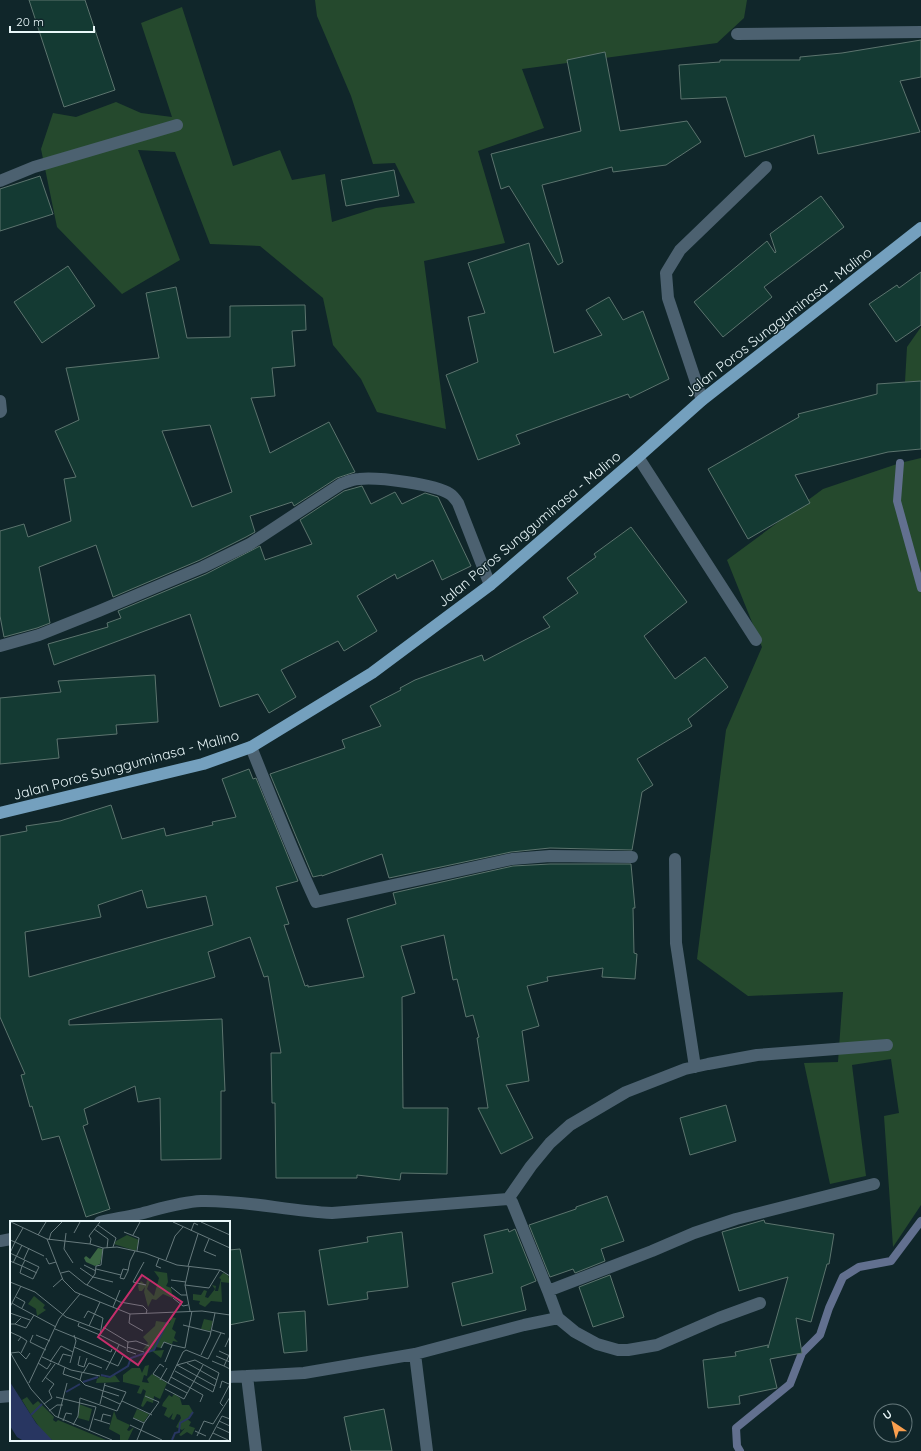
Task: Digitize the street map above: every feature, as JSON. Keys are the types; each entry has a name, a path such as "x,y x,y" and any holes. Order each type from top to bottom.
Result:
{"main road":[{"name":"Jalan Poros Sungguminasa - Malino","path":"0,813 203,764 251,747 372,673 490,585 702,400 921,228"}],"street":[{"path":"737,34 921,32"},
{"path":"0,181 34,167 177,124"},
{"path":"702,400 668,298 666,273 680,250 766,167"},
{"path":"0,401 0,412"},
{"path":"638,457 756,640"},
{"path":"0,646 93,614 203,567 250,544 341,484 361,478 412,483 440,489 451,494 458,503 490,585"},
{"path":"251,747 301,870 316,902 512,859 550,856 632,857"},
{"path":"675,859 676,943 694,1067"},
{"path":"508,1199 531,1166 550,1143 570,1125 626,1092 685,1069 757,1055 887,1045"},
{"path":"548,1291 652,1251 694,1233 736,1218 874,1184"},
{"path":"104,1221 170,1206 200,1201 220,1201 273,1206 307,1212 332,1212 508,1199 512,1202 558,1318 575,1332 597,1344 618,1350 628,1350 657,1345 719,1318 760,1303"},
{"path":"0,1242 10,1240"},
{"path":"230,1377 304,1373 415,1354 524,1325 558,1318"},
{"path":"415,1354 427,1451"},
{"path":"247,1376 256,1451"},
{"path":"0,1397 10,1396"}],"green space":[{"path":"315,0 747,0 744,18 717,43 522,69 544,128 478,151 505,243 424,261 446,429 377,412 361,379 333,345 323,298 260,246 210,244 175,152 138,150 180,260 122,294 57,227 41,149 53,113 76,117 116,102 141,113 172,117 141,23 182,7 233,166 280,150 292,180 325,174 332,222 376,208 415,203 395,163 373,164 351,96 317,16"},
{"path":"921,327 921,381 905,382 907,347"},
{"path":"921,458 921,1205 893,1247 884,1116 899,1113 891,1059 852,1065 866,1176 830,1184 804,1063 838,1062 843,992 748,996 697,959 726,730 762,647 727,560 823,489 900,463"}],"building":[{"path":"29,0 85,0 115,90 64,107"},
{"path":"921,40 921,77 900,81 920,132 818,154 814,135 745,157 726,97 681,99 679,65 720,62 720,60 800,60 800,57 842,53"},
{"path":"605,52 620,131 687,121 701,142 666,165 613,172 612,167 542,185 563,262 558,265 509,186 501,189 491,154 581,131 567,60"},
{"path":"394,170 399,196 346,206 341,180"},
{"path":"40,176 53,214 0,231 0,189"},
{"path":"821,196 844,227 764,287 772,297 723,337 694,302 767,241 775,253 776,252 770,234"},
{"path":"529,243 554,353 602,335 586,310 609,297 623,320 643,311 669,379 630,398 628,394 516,435 520,444 478,460 446,375 478,362 468,317 485,313 468,263"},
{"path":"68,266 95,306 42,343 14,302"},
{"path":"921,272 921,325 896,342 869,304 897,285 899,288"},
{"path":"176,287 187,338 230,337 230,306 305,305 306,330 292,331 295,366 272,368 275,396 251,398 270,453 329,422 355,472 337,478 294,506 292,502 250,516 255,532 200,560 113,597 96,545 39,567 50,623 4,637 0,616 0,531 24,524 28,537 71,521 64,479 76,477 55,431 79,420 66,368 159,358 146,293","holes":["210,425 232,492 192,507 162,431"]},
{"path":"921,381 921,449 888,452 795,475 810,503 748,539 708,469 799,417 798,414 877,394 877,384"},
{"path":"362,486 371,504 395,492 402,504 425,493 438,497 471,566 442,580 433,560 397,579 395,574 357,596 377,631 344,651 338,641 281,670 296,697 269,713 258,694 220,707 190,614 54,665 48,644 108,627 107,623 121,618 118,611 206,574 260,546 265,560 312,544 300,520 344,491"},
{"path":"631,527 687,602 644,636 675,679 705,657 728,687 688,719 692,726 637,759 653,785 642,792 632,850 550,848 511,852 389,878 382,854 322,876 313,877 270,774 345,748 342,740 381,726 370,706 401,690 400,688 415,680 482,655 484,661 550,627 543,617 578,593 567,578 596,557 594,554"},
{"path":"155,675 158,722 116,725 117,734 57,739 59,758 0,764 0,698 61,692 58,681"},
{"path":"249,769 253,779 256,778 298,881 276,887 289,924 284,925 305,986 308,985 308,987 364,977 347,919 396,904 393,893 513,866 550,864 631,864 635,908 633,908 634,953 637,954 635,979 602,977 603,968 547,977 548,981 527,986 539,1026 522,1031 529,1081 506,1085 533,1138 501,1154 478,1108 488,1108 477,1038 479,1037 473,1015 466,1017 457,979 453,980 444,935 401,946 415,993 402,997 403,1108 448,1108 447,1174 401,1173 400,1180 357,1175 357,1178 276,1178 275,1103 272,1103 271,1053 281,1053 268,976 264,977 250,937 208,952 215,977 69,1020 69,1025 222,1019 225,1091 221,1091 221,1159 161,1160 160,1098 138,1102 135,1086 84,1109 88,1124 83,1126 110,1209 86,1217 59,1136 42,1140 32,1106 30,1107 21,1075 25,1074 0,1017 0,836 27,831 26,826 60,821 111,805 122,839 164,828 166,836 213,825 212,822 236,817 222,779","holes":["142,890 147,908 206,896 213,925 29,977 25,932 101,917 98,905"]},
{"path":"726,1105 736,1141 690,1155 680,1118"},
{"path":"607,1196 624,1241 601,1249 605,1261 575,1273 573,1269 550,1277 529,1225 576,1209 576,1207"},
{"path":"764,1220 765,1223 834,1234 829,1264 827,1264 811,1322 796,1318 802,1353 770,1359 777,1388 739,1396 740,1404 708,1408 703,1360 736,1356 735,1352 768,1345 768,1348 788,1277 739,1291 722,1232"},
{"path":"508,1229 509,1232 515,1229 536,1281 521,1287 526,1310 462,1326 452,1283 493,1273 484,1235"},
{"path":"402,1232 408,1287 367,1292 368,1299 328,1305 319,1250 368,1242 367,1237"},
{"path":"240,1249 254,1320 230,1325 230,1250"},
{"path":"610,1275 624,1317 593,1327 579,1287"},
{"path":"305,1311 307,1351 284,1353 278,1313"},
{"path":"384,1409 392,1451 351,1451 344,1417"}],"waterway":[{"path":"900,463 897,501 921,588"},
{"path":"740,1451 737,1446 736,1428 790,1384 802,1353 820,1335 829,1308 843,1277 859,1267 891,1261 921,1221"}]}
